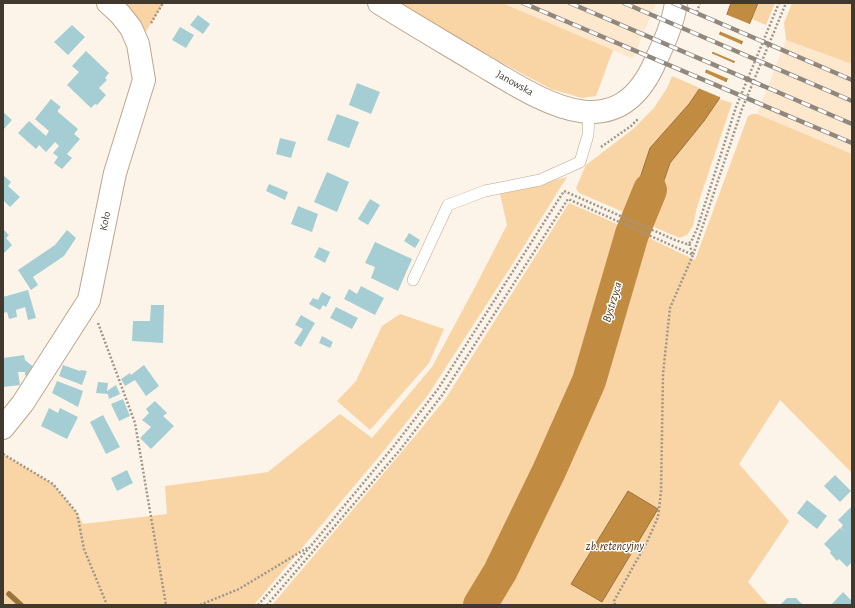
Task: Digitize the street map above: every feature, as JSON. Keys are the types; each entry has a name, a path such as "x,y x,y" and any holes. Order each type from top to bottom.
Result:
{"street":[{"name":"Koło","path":"3,428 23,403 89,300 115,173 144,80 138,44 131,28 120,14 108,3"},
{"name":"Janowska","path":"379,3 529,92 564,108 589,113 612,109 625,103 637,92 650,74 672,24 676,3"}],"lane":[{"path":"413,280 448,205 485,191 540,180 580,162 588,135 589,113"}],"path":[{"path":"258,605 394,446 438,390 564,191 675,240 689,243 694,239 736,107 779,3"},
{"path":"615,605 614,601 647,542 658,517 661,492 663,374 670,308 693,255 742,109 786,3"},
{"path":"267,605 400,450 443,394 568,199 693,255"},
{"path":"689,243 693,255"},
{"path":"89,300 135,423 166,605"},
{"path":"3,454 53,484 77,513 84,548 107,605"},
{"path":"200,605 239,589 310,546 321,542"}],"shaded area":[{"path":"108,3 164,3 138,44"},
{"path":"399,3 502,3 613,50 596,96 582,98 551,89 478,50"},
{"path":"502,3 656,3 633,59"},
{"path":"758,3 775,3 766,25 752,19"},
{"path":"792,3 852,3 852,64 786,40 784,23"},
{"path":"786,40 852,64 852,154 757,114"},
{"path":"672,76 700,88 689,104 649,224 670,163 704,121 719,99 732,103 697,207 693,226 687,235 680,238 649,225 651,239 695,260 748,116 757,114 852,154 852,473 780,400 739,464 789,521 748,582 768,605 272,605 446,398 569,203 624,227 628,214 579,193 576,188 586,165 633,129 654,108 667,88"},
{"path":"567,177 428,395 382,453 254,605 3,605 3,454 53,484 77,513 83,524 167,514 165,486 268,472 340,414 372,438 432,367 474,289 507,225 500,194"},
{"path":"400,314 444,329 429,363 370,430 337,401 356,381 382,326"}],"water":[{"path":"731,3 758,3 719,99 704,121 670,163 649,224 632,234 628,214 650,148 689,104 700,88"},
{"name":"zb. retencyjny","path":"628,491 658,509 602,602 571,584"}],"pier":[{"path":"725,14 752,25 745,42 719,31"},
{"path":"718,34 743,45 737,62 711,51"},
{"path":"711,53 736,64 729,79 705,69"},
{"path":"704,72 728,83 722,98 698,88"},
{"path":"626,214 651,225 638,233 629,229"}],"building":[{"path":"198,15 210,24 203,34 190,25"},
{"path":"72,25 85,37 68,55 54,42"},
{"path":"180,27 194,35 186,48 172,40"},
{"path":"86,51 109,73 105,78 107,80 99,88 106,95 97,105 95,104 91,108 67,85 79,72 72,66"},
{"path":"357,83 380,92 371,114 349,105"},
{"path":"51,99 61,107 58,112 78,129 74,134 80,139 67,154 72,158 62,169 54,163 58,157 53,153 59,146 55,142 46,152 39,145 36,149 18,133 29,121 46,136 49,131 35,119"},
{"path":"3,112 12,120 4,129 3,127"},
{"path":"337,114 359,122 349,148 327,140"},
{"path":"280,138 296,142 291,158 276,154"},
{"path":"327,172 349,182 337,212 314,202"},
{"path":"3,175 11,182 8,186 20,197 10,207 3,200"},
{"path":"269,184 288,192 285,200 266,191"},
{"path":"370,199 380,205 368,225 358,219"},
{"path":"298,206 318,214 312,232 291,224"},
{"path":"3,229 9,235 6,238 12,245 3,254"},
{"path":"67,230 76,238 64,256 33,277 38,285 31,290 18,270 55,245"},
{"path":"409,233 420,240 415,248 404,241"},
{"path":"375,242 412,259 398,291 371,278 375,267 365,263"},
{"path":"319,247 330,252 325,263 314,257"},
{"path":"361,286 384,298 375,315 344,299 349,289 357,294"},
{"path":"28,290 36,318 28,320 25,307 16,310 17,317 9,319 7,312 3,313 3,297"},
{"path":"322,292 331,297 326,307 323,305 320,310 309,304 313,298 318,300"},
{"path":"151,305 164,305 163,343 132,341 133,321 150,321"},
{"path":"336,307 358,318 352,329 330,318"},
{"path":"301,315 315,323 301,347 294,343 303,329 295,325"},
{"path":"322,336 333,342 330,348 319,343"},
{"path":"24,355 25,360 36,369 32,379 25,375 25,372 18,372 20,385 3,387 3,358"},
{"path":"63,365 80,371 87,371 82,385 59,376"},
{"path":"144,365 159,386 146,396 135,380 125,386 121,379 130,373 131,375"},
{"path":"57,381 83,391 78,407 52,393"},
{"path":"98,382 108,383 107,391 116,385 120,394 109,399 108,394 96,393"},
{"path":"123,399 130,416 119,421 111,404"},
{"path":"155,401 167,413 163,416 174,426 151,449 140,438 151,427 142,420 149,413 146,409"},
{"path":"49,408 58,413 60,408 78,417 67,439 41,426"},
{"path":"103,415 120,447 106,454 90,422"},
{"path":"127,470 133,483 117,491 111,478"},
{"path":"835,475 851,491 840,502 824,486"},
{"path":"807,500 827,516 817,529 797,513"},
{"path":"852,506 852,562 847,567 839,559 837,561 830,553 831,551 824,544 840,528 845,532 841,528 843,525 838,520"},
{"path":"843,592 852,601 852,605 831,605"},
{"path":"787,598 796,598 803,605 780,605"}],"waterway":[{"name":"Bystrzyca","path":"480,605 500,572 549,471 589,381 632,234 650,190"},
{"path":"9,594 21,605"}],"railway":[{"path":"523,3 852,143"},
{"path":"570,3 852,124"},
{"path":"624,3 852,101"},
{"path":"673,3 852,80"}]}
